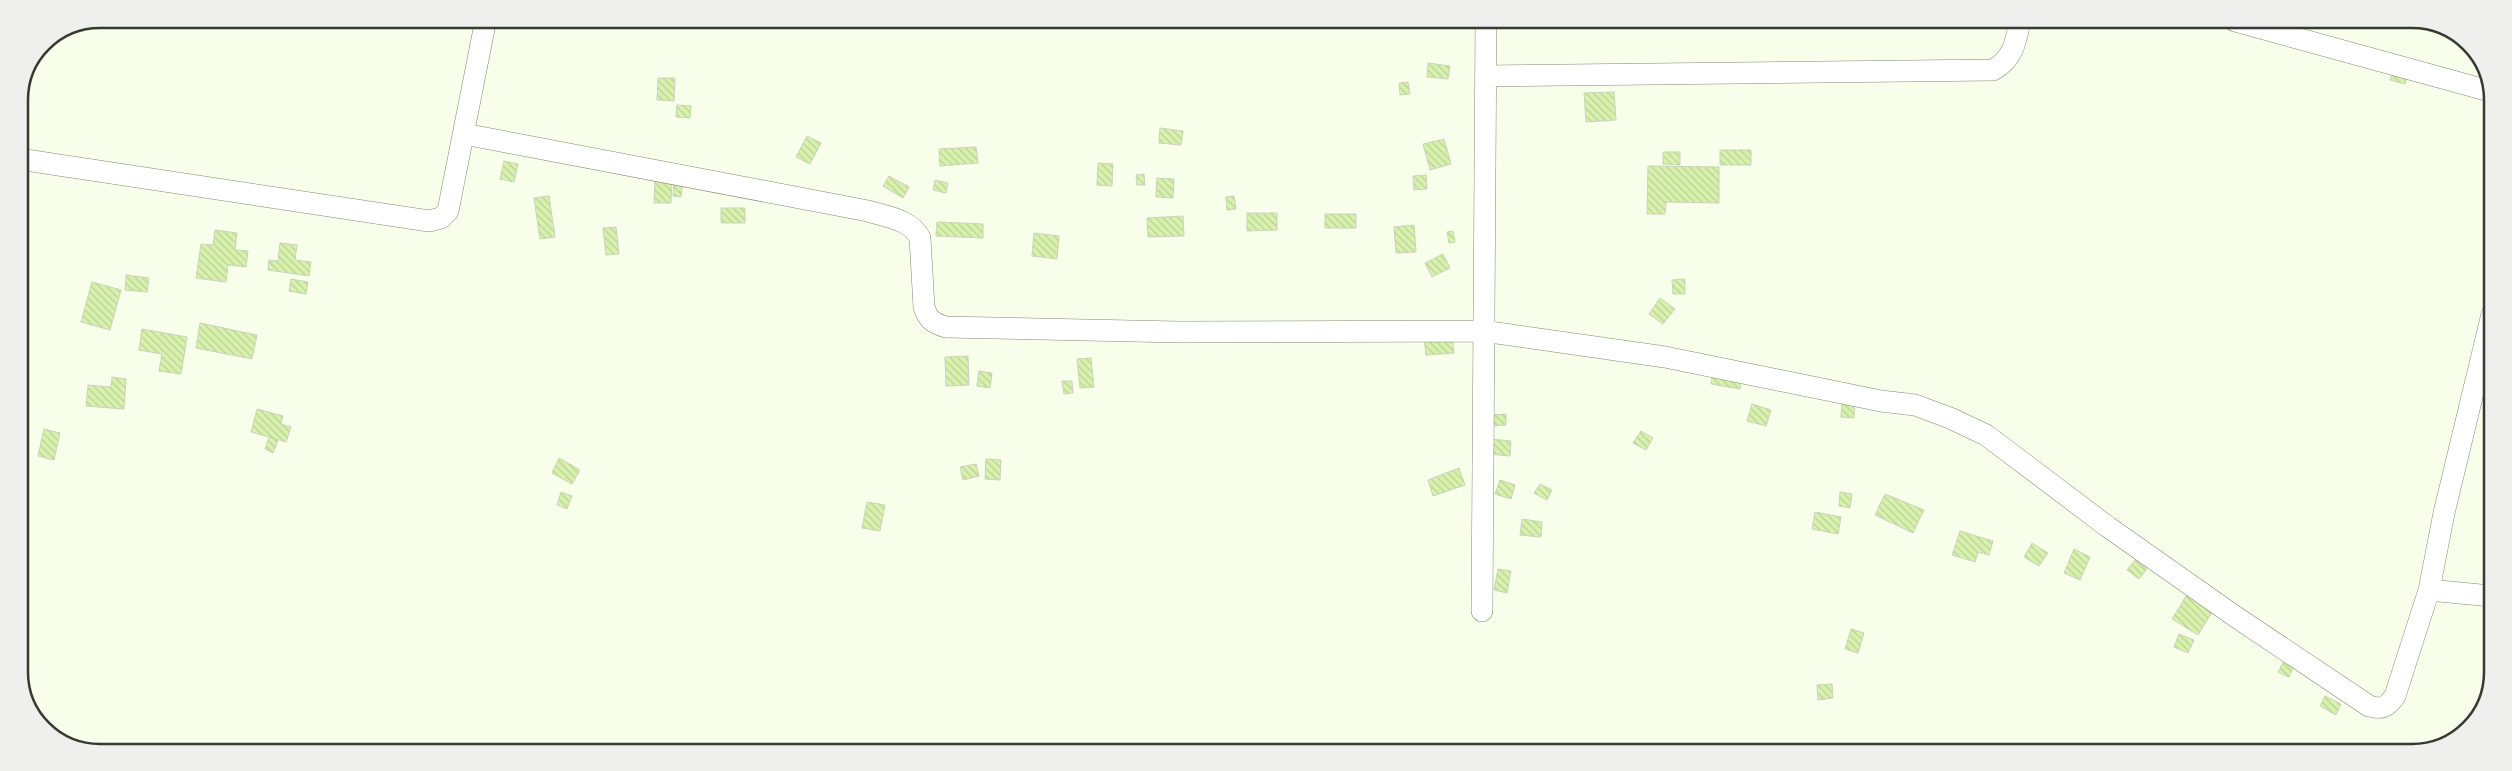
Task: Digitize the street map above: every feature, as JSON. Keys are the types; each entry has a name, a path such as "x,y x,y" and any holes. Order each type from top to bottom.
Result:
{"street":[{"path":"28,160 429,221 441,218 448,211 484,28"},
{"path":"1482,611 1482,331 1486,28"},
{"path":"1486,76 1993,70 2009,57 2016,42 2019,28"},
{"path":"2260,28 2483,89"},
{"path":"464,134 868,211 904,222 915,229 920,238 924,307 927,316 933,323 946,326 1179,332 1482,331 1665,357 1881,401 1915,405 1950,418 1986,435 2124,538 2236,618 2369,706 2379,709 2387,706 2395,696 2428,590 2444,513 2484,347"},
{"path":"2428,590 2484,595"}],"building":[{"path":"1428,63 1450,66 1448,79 1427,77"},
{"path":"2394,67 2408,71 2405,84 2390,80"},
{"path":"658,78 675,78 674,101 657,100"},
{"path":"1408,82 1410,94 1400,95 1399,83"},
{"path":"1614,92 1616,120 1586,122 1584,93"},
{"path":"677,105 691,106 690,118 676,117"},
{"path":"1160,128 1183,131 1181,145 1159,143"},
{"path":"807,136 821,143 810,164 796,157"},
{"path":"1444,139 1451,164 1430,170 1423,144"},
{"path":"976,147 978,163 940,166 939,149"},
{"path":"1720,150 1751,150 1751,165 1720,165"},
{"path":"1663,152 1680,152 1680,165 1663,164"},
{"path":"504,161 518,164 514,182 500,179"},
{"path":"1098,163 1113,164 1112,186 1097,185"},
{"path":"1648,166 1719,167 1719,203 1666,202 1665,214 1647,214"},
{"path":"1144,174 1145,185 1137,185 1136,175"},
{"path":"1426,175 1427,189 1414,190 1413,176"},
{"path":"889,176 909,187 903,198 883,186"},
{"path":"1157,178 1174,179 1173,198 1156,197"},
{"path":"655,180 672,180 671,203 654,203"},
{"path":"935,180 948,183 946,193 933,190"},
{"path":"674,181 683,182 681,197 673,196"},
{"path":"549,196 555,237 540,239 534,198"},
{"path":"1234,196 1236,209 1227,210 1226,197"},
{"path":"721,208 745,208 745,223 721,223"},
{"path":"1247,213 1277,213 1277,230 1247,231"},
{"path":"1325,214 1356,214 1356,228 1325,228"},
{"path":"1183,216 1184,236 1148,237 1147,218"},
{"path":"937,222 983,224 983,238 936,236"},
{"path":"1414,225 1416,252 1396,253 1394,227"},
{"path":"616,227 619,254 606,255 603,228"},
{"path":"215,230 237,233 235,250 248,251 246,267 228,265 226,282 196,278 201,244 213,245"},
{"path":"1453,231 1455,242 1449,243 1447,232"},
{"path":"1034,233 1059,236 1057,259 1032,256"},
{"path":"280,243 297,245 295,260 311,262 309,276 268,270 269,260 278,261"},
{"path":"1443,254 1450,268 1432,277 1425,263"},
{"path":"126,275 149,278 147,292 125,290"},
{"path":"291,279 308,282 306,294 289,291"},
{"path":"1685,279 1685,294 1673,294 1672,280"},
{"path":"92,282 121,290 110,330 81,322"},
{"path":"1660,298 1675,309 1663,324 1649,314"},
{"path":"200,323 257,335 252,359 196,348"},
{"path":"142,329 187,337 181,374 159,371 162,354 139,350"},
{"path":"1452,336 1454,353 1426,355 1424,338"},
{"path":"968,356 969,385 946,386 945,357"},
{"path":"1091,358 1094,387 1080,388 1077,359"},
{"path":"979,371 992,373 990,388 977,386"},
{"path":"1713,371 1742,377 1740,389 1711,384"},
{"path":"112,377 126,379 124,409 86,406 88,385 111,387"},
{"path":"1062,381 1072,381 1073,393 1064,394"},
{"path":"1842,400 1855,401 1854,418 1841,417"},
{"path":"1752,404 1771,410 1766,426 1747,421"},
{"path":"257,409 283,416 281,424 291,427 286,442 251,432"},
{"path":"1506,414 1506,425 1492,426 1491,415"},
{"path":"44,429 60,433 54,460 38,456"},
{"path":"1641,431 1653,438 1646,450 1633,443"},
{"path":"269,437 278,440 273,453 265,449"},
{"path":"1490,439 1511,441 1510,456 1489,454"},
{"path":"559,458 580,470 572,484 552,473"},
{"path":"986,459 1001,460 1000,480 985,479"},
{"path":"976,464 979,476 963,480 960,467"},
{"path":"1459,468 1465,485 1433,496 1428,480"},
{"path":"1500,480 1515,485 1511,499 1495,494"},
{"path":"1540,484 1552,490 1547,500 1534,493"},
{"path":"561,492 572,496 567,509 557,505"},
{"path":"1840,492 1852,494 1850,508 1839,506"},
{"path":"1885,494 1924,510 1913,533 1875,515"},
{"path":"867,502 885,505 880,531 862,528"},
{"path":"1815,512 1841,517 1838,534 1812,529"},
{"path":"1522,519 1542,522 1541,537 1520,535"},
{"path":"1960,531 1993,541 1989,555 1978,552 1975,562 1952,555"},
{"path":"2032,543 2048,553 2039,566 2024,557"},
{"path":"2074,549 2090,557 2080,580 2064,573"},
{"path":"2135,560 2147,569 2139,579 2127,570"},
{"path":"1498,569 1511,571 1507,593 1494,590"},
{"path":"2188,593 2214,609 2198,635 2172,619"},
{"path":"1851,629 1864,633 1858,653 1845,649"},
{"path":"2179,634 2194,640 2188,653 2174,647"},
{"path":"2285,659 2295,664 2289,677 2278,672"},
{"path":"1832,684 1833,698 1818,700 1817,685"},
{"path":"2325,696 2341,704 2336,715 2320,706"}]}
